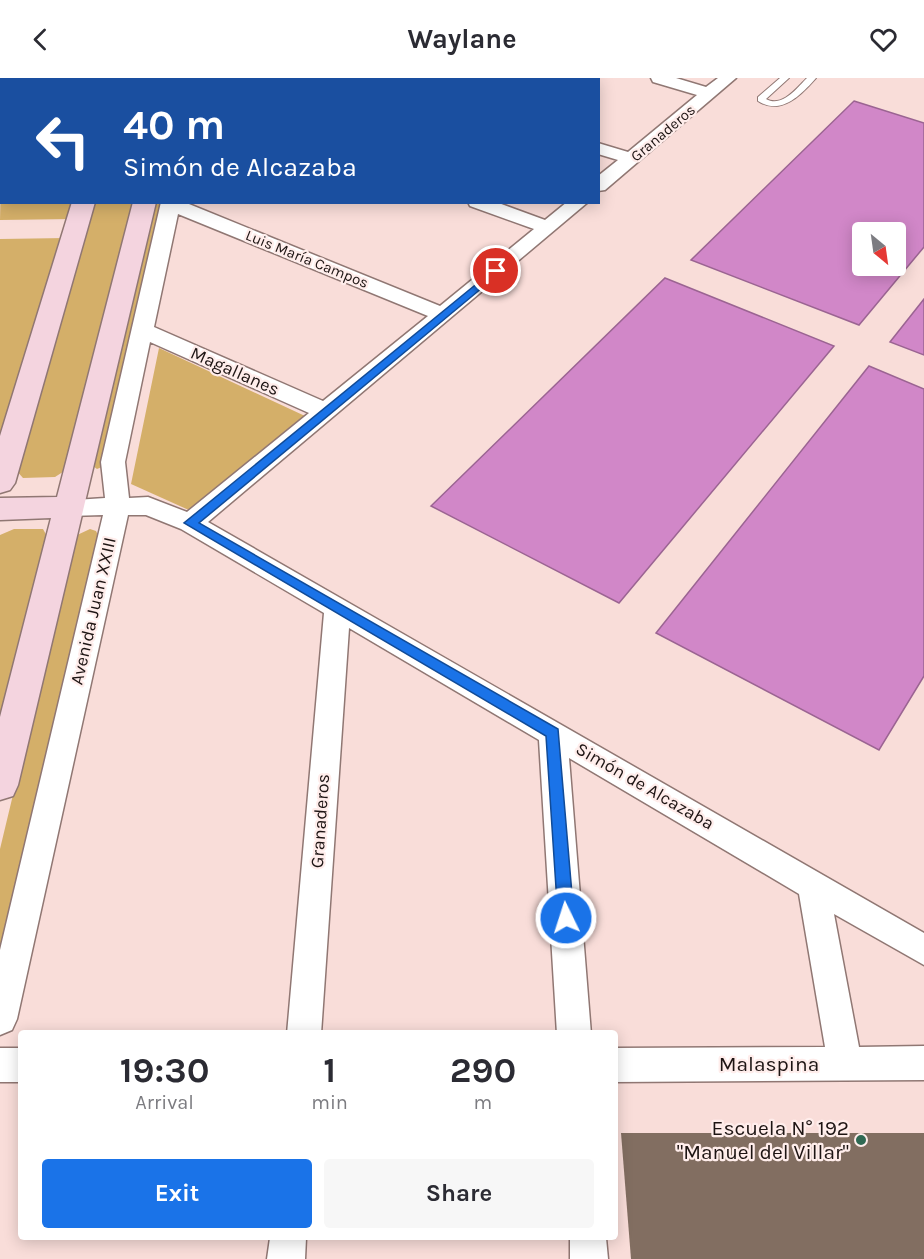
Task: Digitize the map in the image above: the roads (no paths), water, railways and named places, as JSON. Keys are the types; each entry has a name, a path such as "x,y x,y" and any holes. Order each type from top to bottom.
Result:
{"street":[{"path":"659,78 710,94"},
{"name":"Granaderos","path":"600,184 728,78"},
{"path":"600,149 632,159"},
{"path":"0,483 83,204"},
{"path":"0,785 145,204"},
{"name":"Avenida Juan XXIII","path":"0,1019 118,505 113,462 171,204"},
{"name":"Luis María Campos","path":"173,204 444,315"},
{"path":"483,204 549,228"},
{"path":"190,523 577,204"},
{"name":"Magallanes","path":"144,331 327,412"},
{"name":"Simón de Alcazaba","path":"0,509 148,506 190,523 924,950"},
{"name":"Granaderos","path":"304,1030 337,609"},
{"path":"553,733 574,1030"},
{"path":"813,884 845,1063"},
{"name":"Malaspina","path":"618,1065 924,1063"},
{"path":"0,1065 18,1065"},
{"path":"286,1259 288,1240"},
{"path":"588,1240 589,1259"}],"lane":[{"path":"785,78 761,99 766,104 782,105 812,78"}],"place":[{"name":"Escuela N° 192 \"Manuel del Villar\"","path":"861,1140"}]}
